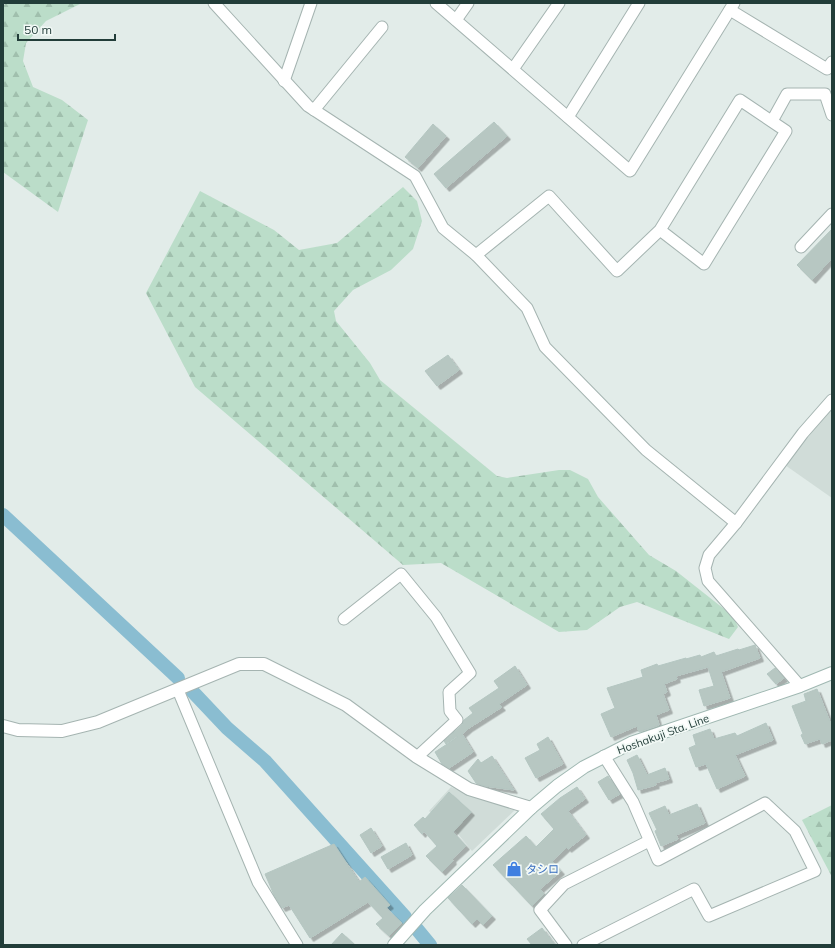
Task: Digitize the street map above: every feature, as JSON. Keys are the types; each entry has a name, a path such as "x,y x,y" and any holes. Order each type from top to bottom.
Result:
{"street":[{"path":"214,3 308,106 415,176 443,228 476,255 527,308 545,347 646,450 736,523"},
{"path":"284,81 311,3"},
{"path":"436,3 630,171 732,7 827,69 832,62"},
{"path":"456,20 468,3"},
{"path":"513,70 559,3"},
{"path":"568,117 639,3"},
{"path":"314,110 382,27"},
{"path":"772,121 787,94 824,94 832,115"},
{"path":"476,255 549,196 617,271 660,230 740,100 786,131 704,264 660,230"},
{"path":"801,247 832,214"},
{"path":"800,686 708,581 705,568 709,555 736,523 802,433 832,400"},
{"path":"344,619 401,574 436,617 470,674 449,692 450,711 457,720 417,758"},
{"path":"3,726 18,730 62,731 98,722 239,664 264,664 346,704 417,758 470,789 531,808"},
{"name":"Hoshakuji Sta. Line","path":"394,945 424,910 531,808 556,786 584,768 604,756 631,743 800,686 832,673"},
{"path":"178,690 258,882 297,945"},
{"path":"583,945 694,889 709,916 815,870 795,831 765,803 658,860 633,802 604,756"},
{"path":"566,945 540,910 564,884 649,841"}],"shaded area":[{"path":"832,408 832,498 785,465"},
{"path":"451,787 474,797 516,809 472,851 458,834 429,811"}],"green space":[{"path":"6,3 82,3 46,21 26,43 23,61 33,87 62,100 88,120 58,212 3,172 3,6"},
{"path":"403,187 417,201 422,221 413,249 391,270 353,290 334,311 336,321 370,363 380,380 497,476 507,478 559,470 570,470 588,479 598,497 649,555 676,571 733,616 738,627 729,639 637,602 620,607 587,630 559,632 441,563 403,565 195,387 146,293 200,191 274,230 299,250 337,243"},
{"path":"832,805 832,877 802,820"}],"building":[{"path":"494,122 507,136 446,188 434,174"},
{"path":"433,124 446,136 418,168 405,157"},
{"path":"832,229 832,258 812,280 797,265"},
{"path":"448,355 459,370 437,386 425,371"},
{"path":"755,645 760,658 721,672 730,698 704,706 699,690 714,686 708,667 676,676 677,679 664,684 667,692 663,694 669,710 656,715 659,725 639,732 637,726 611,737 601,714 615,708 607,688 643,677 641,670 657,664 658,666 700,655 701,657 714,652 716,656"},
{"path":"515,666 527,685 499,704 502,707 462,734 473,752 449,768 442,764 435,752 458,737 457,736 446,744 444,741 462,725 464,720 473,713 469,708 499,688 494,681"},
{"path":"775,668 784,678 776,684 767,674"},
{"path":"817,689 830,722 832,721 832,740 822,744 820,739 805,744 801,735 803,734 792,706 806,701 804,694"},
{"path":"766,723 773,740 735,755 745,776 717,789 706,764 696,767 689,748 696,745 693,735 710,729 714,739 735,733 737,736"},
{"path":"548,737 563,764 536,778 525,758 540,750 537,744"},
{"path":"637,755 647,775 665,768 669,779 655,783 656,785 638,790 627,760"},
{"path":"492,756 514,790 485,786 476,783 468,771 478,759 481,763"},
{"path":"608,776 620,794 609,800 598,782"},
{"path":"577,787 585,799 568,811 586,835 568,849 567,847 552,861 561,871 540,889 544,894 532,906 493,865 526,836 536,847 554,829 541,814 560,798"},
{"path":"449,792 471,812 453,832 466,846 452,859 453,861 442,872 426,856 437,846 424,831 422,834 414,825 423,817 425,819"},
{"path":"697,804 705,823 676,835 678,839 661,846 655,831 657,830 649,813 665,806 669,815"},
{"path":"371,828 382,846 371,853 360,835"},
{"path":"406,843 412,855 388,869 381,857"},
{"path":"334,844 359,882 365,877 390,905 386,908 402,923 389,936 376,924 383,918 368,902 310,938 289,905 282,908 274,895 265,874"},
{"path":"462,885 492,916 483,925 477,919 472,924 448,898"},
{"path":"542,928 555,945 532,945 527,939"},
{"path":"342,933 355,945 331,945"}],"waterway":[{"path":"3,515 178,678"},
{"path":"193,692 227,728 265,761 405,917"},
{"path":"416,928 430,945"}],"place":[{"name":"タシロ","path":"514,869"}]}
